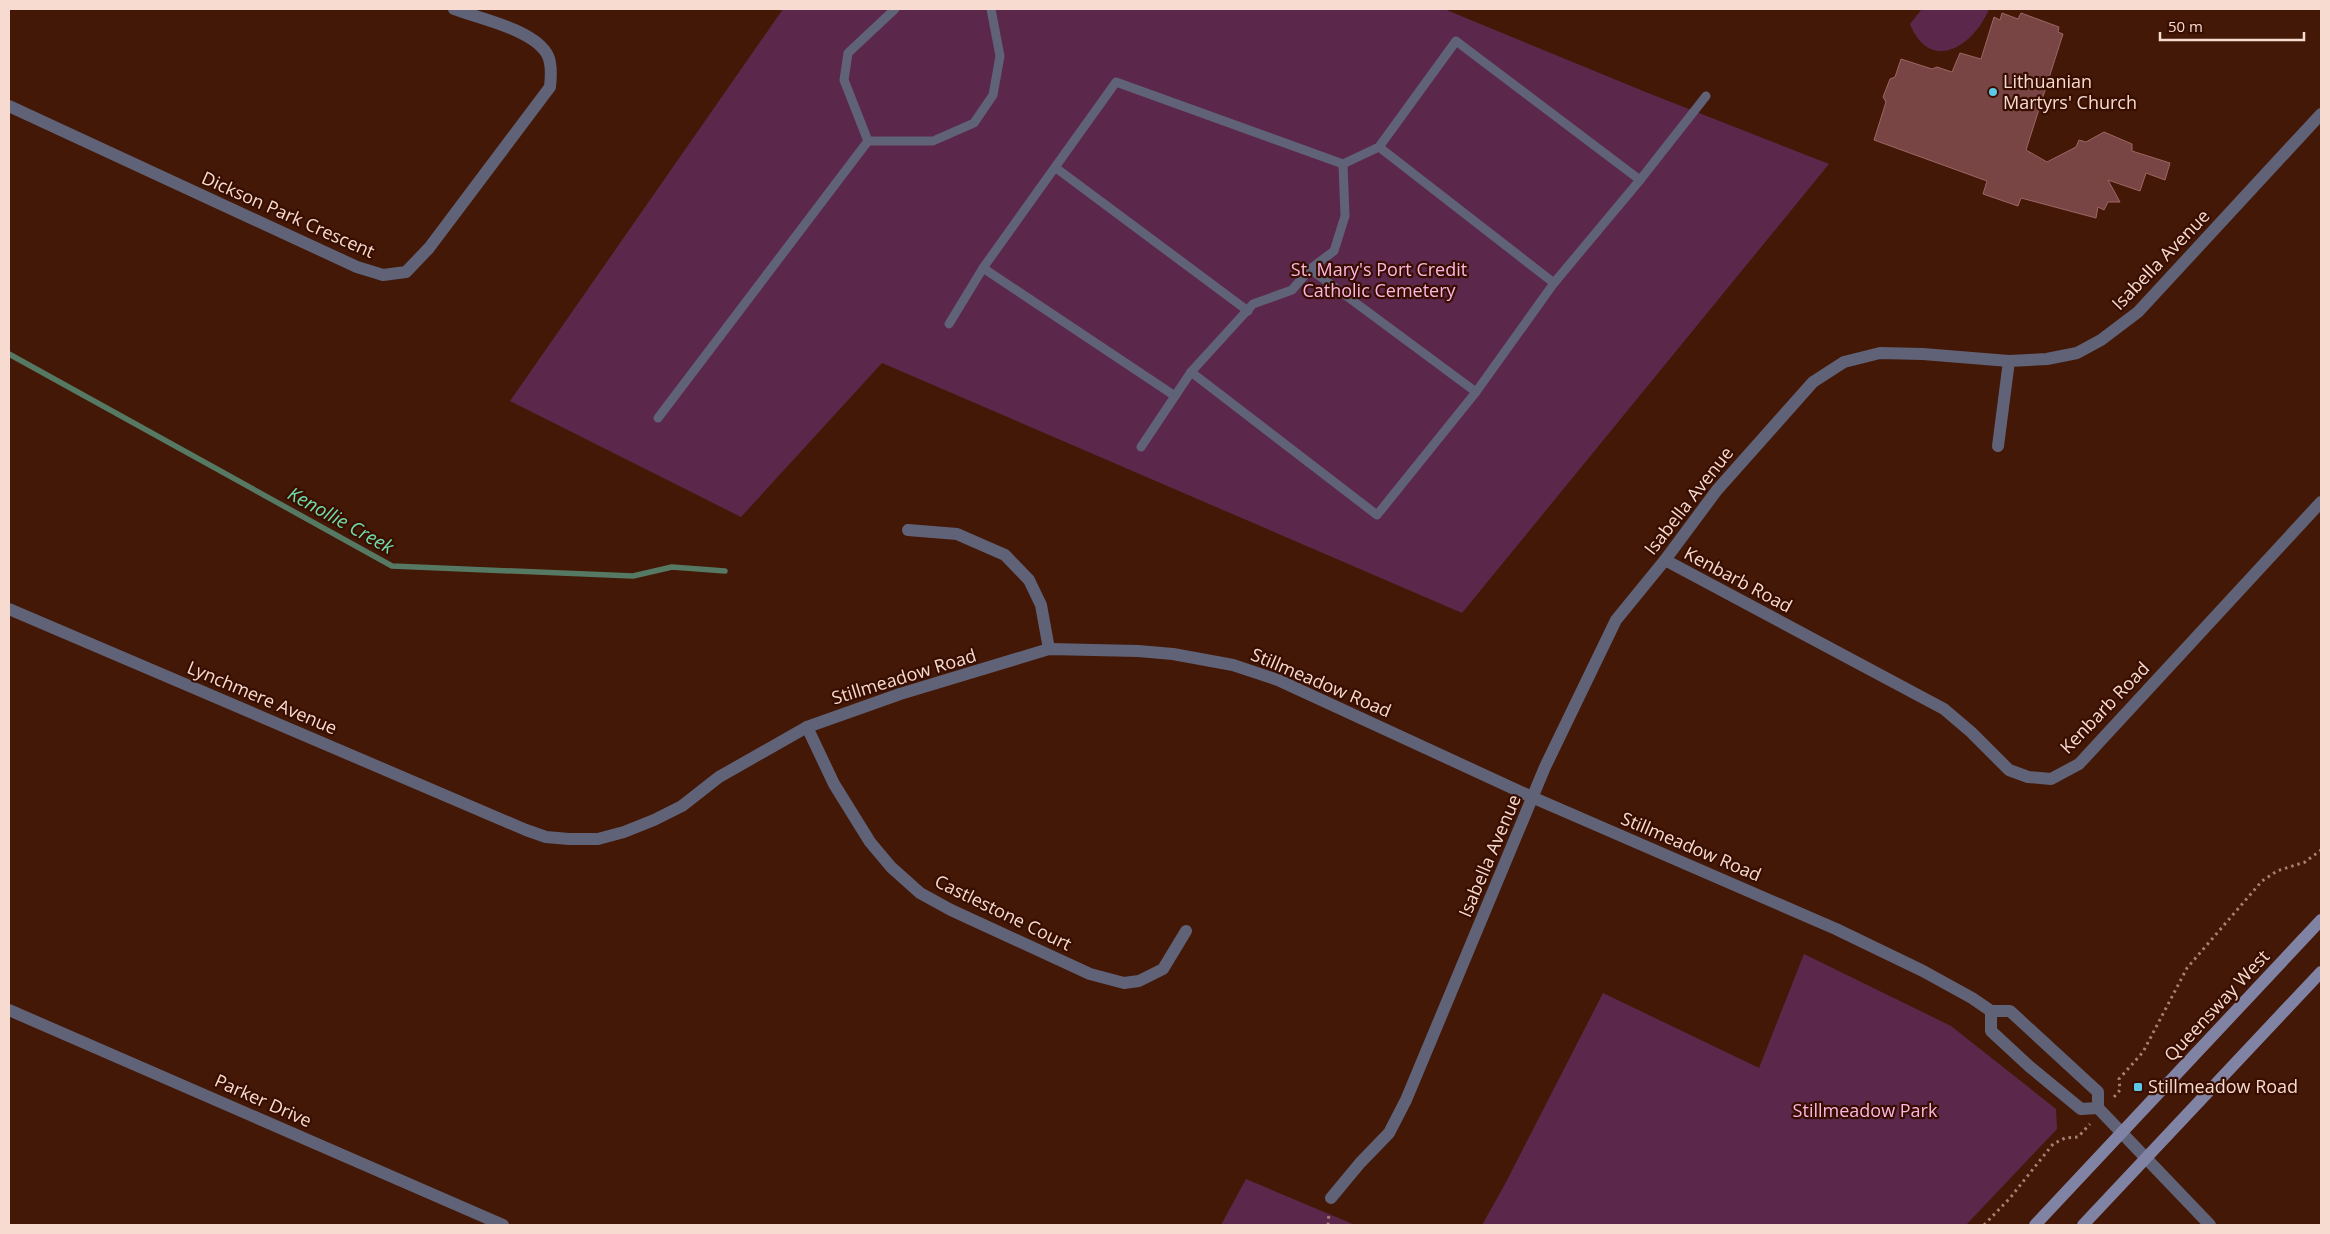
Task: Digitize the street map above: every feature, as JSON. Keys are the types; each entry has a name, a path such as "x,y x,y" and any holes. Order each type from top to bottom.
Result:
{"main road":[{"name":"Queensway West","path":"2035,1225 2321,920"},
{"path":"2083,1225 2321,972"}],"street":[{"name":"Dickson Park Crescent","path":"9,106 357,267 383,275 406,272 429,248 550,87 549,58 542,46 520,32 454,9"},
{"name":"Isabella Avenue","path":"1331,1198 1360,1163 1389,1133 1406,1100 1534,798 1549,758 1616,620 1665,560 1717,490 1781,417 1814,382 1844,362 1880,353 1923,354 2009,361 2047,359 2077,353 2101,340 2138,312 2321,114"},
{"path":"1998,446 2009,361"},
{"name":"Kenbarb Road","path":"1665,560 1944,709 1972,732 2009,770 2028,777 2051,779 2079,764 2321,502"},
{"path":"908,530 957,534 1005,555 1029,580 1041,605 1049,649"},
{"name":"Lynchmere Avenue","path":"9,609 502,819"},
{"name":"Stillmeadow Road","path":"502,819 546,837 598,838 624,832 682,806 719,777 807,726 900,694 1049,649 1138,651 1173,654 1233,665 1278,680 1534,798 1836,929 1922,971 1972,998 1991,1011 2010,1011 2098,1092 2098,1108 2147,1157 2210,1225"},
{"name":"Castlestone Court","path":"807,726 842,797 870,842 891,867 920,893 951,910 1090,974 1124,983 1139,981 1163,969 1186,931"},
{"name":"Parker Drive","path":"9,1010 503,1225"},
{"path":"1991,1011 1990,1031 2081,1109 2098,1108"}],"lane":[{"path":"868,141 844,80 848,53 895,9"},
{"path":"868,141 933,141 974,123 993,95 1000,56 991,9"},
{"path":"949,324 983,268 1116,82 1343,164 1379,147 1456,42 1640,180"},
{"path":"1191,372 1377,515 1476,392 1554,282 1640,180 1706,96"},
{"path":"658,418 868,141"},
{"path":"1379,147 1554,282"},
{"path":"1141,447 1191,372 1253,304 1292,290 1310,269 1334,251 1345,216 1343,164"},
{"path":"1056,168 1248,311"},
{"path":"983,268 1175,396"},
{"path":"1310,269 1476,392"}],"path":[{"path":"2120,1090 2119,1079 2143,1052 2187,968 2262,881 2277,871 2305,862 2321,850"},
{"path":"1984,1225 2010,1198 2053,1144 2065,1138 2078,1137"}],"green space":[{"name":"St. Mary's Port Credit Catholic Cemetery","path":"783,9 1444,9 1648,93 1829,164 1462,613 882,363 741,517 510,401"},
{"path":"1922,9 1989,9 1973,34 1963,43 1951,49 1940,51 1929,48 1919,39 1910,24"},
{"name":"Stillmeadow Park","path":"1804,954 1951,1026 2056,1109 2057,1129 1966,1225 1482,1225 1603,993 1759,1068"},
{"path":"1246,1179 1355,1225 1221,1225"}],"building":[{"path":"2002,13 2018,19 2021,13 2059,27 2058,32 2063,34 2026,150 2047,162 2076,147 2079,140 2086,142 2104,132 2132,144 2132,151 2170,163 2165,180 2146,173 2140,191 2108,180 2120,202 2108,202 2104,210 2098,207 2096,218 2021,198 2018,206 1983,194 1987,181 1874,140 1886,102 1883,97 1890,79 1895,77 1901,59 1932,69 1937,67 1952,72 1960,53 1981,59 1994,17 2000,20"}],"waterway":[{"name":"Kenollie Creek","path":"9,354 392,566 633,576 672,567 725,571"}],"place":[{"name":"Lithuanian Martyrs' Church","path":"1993,92"},
{"name":"Stillmeadow Road","path":"2138,1087"}]}
